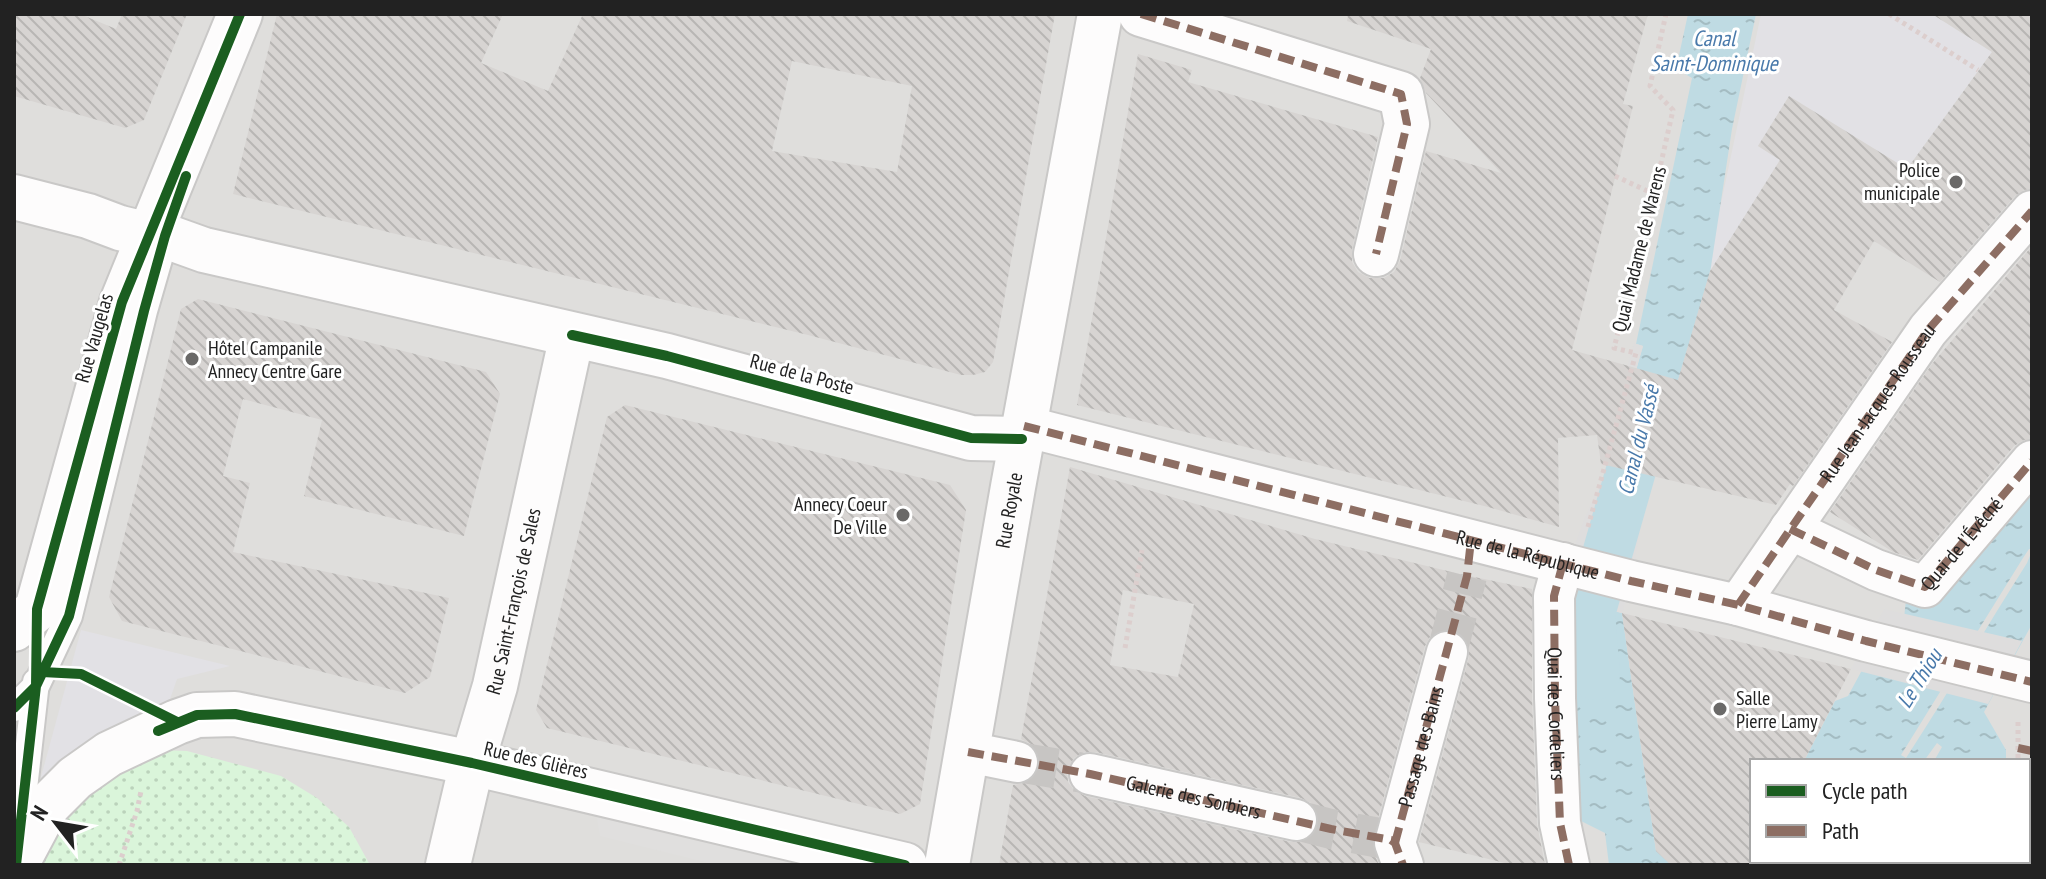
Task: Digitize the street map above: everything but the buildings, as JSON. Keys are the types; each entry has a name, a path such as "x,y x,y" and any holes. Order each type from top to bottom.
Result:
{"street":[{"name":"Rue Vaugelas","path":"26,619 122,302 157,236 240,14"},
{"name":"Rue Royale","path":"947,865 1100,14"},
{"path":"1141,14 1401,94 1407,124 1376,254"},
{"name":"Rue de la Poste","path":"14,197 204,250 667,356 971,438 1023,433"},
{"name":"Rue Jean-Jacques Rousseau","path":"1738,605 1928,330 2032,211"},
{"name":"Rue Saint-François de Sales","path":"448,865 472,763 495,686 572,335"},
{"name":"Rue de la République","path":"1023,433 1469,558 1569,565 1738,605 2023,682"},
{"name":"Quai de l'Évêché","path":"1790,529 1876,570 1925,587 2032,461"},
{"name":"Quai des Cordeliers","path":"1569,565 1554,596 1560,823 1569,865"},
{"name":"Passage des Bains","path":"1399,854 1447,652"},
{"name":"Rue des Glières","path":"16,865 48,805 75,778 109,754 197,715 235,714 472,763 905,865"},
{"path":"968,752 1017,762"},
{"name":"Galerie des Sorbiers","path":"1090,774 1296,820"}],"lane":[{"name":"Rue Vaugelas","path":"14,708 36,686 69,616 144,311 157,236 254,14"},
{"name":"Rue Vaugelas","path":"16,865 36,686 26,619"}],"path":[{"path":"1889,14 1978,70"},
{"path":"1615,176 1654,194"},
{"path":"1125,648 1142,550"},
{"path":"119,865 137,811 143,781"}],"shaded area":[{"path":"14,14 2032,14 2032,865 14,865"},
{"path":"1761,14 1932,14 1992,52 1907,169 1789,97 1758,146 1780,160 1710,273 1717,222"},
{"path":"81,630 230,666 177,679 169,702 108,730 38,788"},
{"path":"594,802 848,865 717,865 600,836"}],"green space":[{"path":"159,750 187,751 281,776 317,798 349,827 370,865 37,865 69,803"},
{"path":"1866,863 1971,863 1970,865 1865,865"}],"water":[{"name":"Canal Saint-Dominique","path":"1688,14 1756,14 1732,129 1710,273 1650,475 1609,465 1643,346 1636,344 1692,78 1676,69"},
{"name":"Le Thiou","path":"2032,493 2032,549 2023,558 1901,755 1906,758 1922,734 2032,551 2032,624 1984,712 2006,750 2006,759 1935,759 1942,747 1937,743 1925,759 1805,759 1835,701 1848,696 1888,622 1904,618 1906,600 2005,522"},
{"path":"1560,598 1622,613 1656,851 1671,865 1609,865 1605,833 1567,814"},
{"path":"1753,863 1866,863 1865,865"}],"pier":[{"path":"1634,343 1643,346 1609,464 1650,475 1631,581 1622,613 1560,598 1585,517 1609,465 1600,463"},
{"path":"1884,609 2022,641 1988,704 1851,669"}],"waterway":[{"name":"Canal du Vassé","path":"1595,675 1590,614 1648,403"}],"tunnel":[{"path":"1447,652 1467,576"},
{"path":"1017,762 1090,774"},
{"path":"1296,820 1395,843"}],"marked path":[{"path":"1141,14 1401,94 1407,124 1376,254"},
{"path":"1738,605 1928,330 2032,211"},
{"path":"1024,426 2032,682"},
{"path":"1790,529 1876,570 1925,587 2032,461"},
{"path":"1395,843 1467,576 1471,540"},
{"path":"1563,563 1554,596 1555,698 1560,823 1569,865"},
{"path":"2018,748 2032,751"},
{"path":"968,752 1090,774 1391,840 1403,865"}],"cycle path":[{"path":"16,865 36,686 37,609 122,302 240,14"},
{"path":"14,708 36,686 69,616 144,311 186,176"},
{"path":"572,335 667,356 971,438 1022,439"},
{"path":"42,672 81,674 177,722"},
{"path":"158,731 197,715 235,714 472,763 905,865"}],"place":[{"name":"Police municipale","path":"1956,182"},
{"name":"Hôtel Campanile Annecy Centre Gare","path":"192,359"},
{"name":"Annecy Coeur De Ville","path":"903,515"},
{"name":"Salle Pierre Lamy","path":"1720,709"}]}
